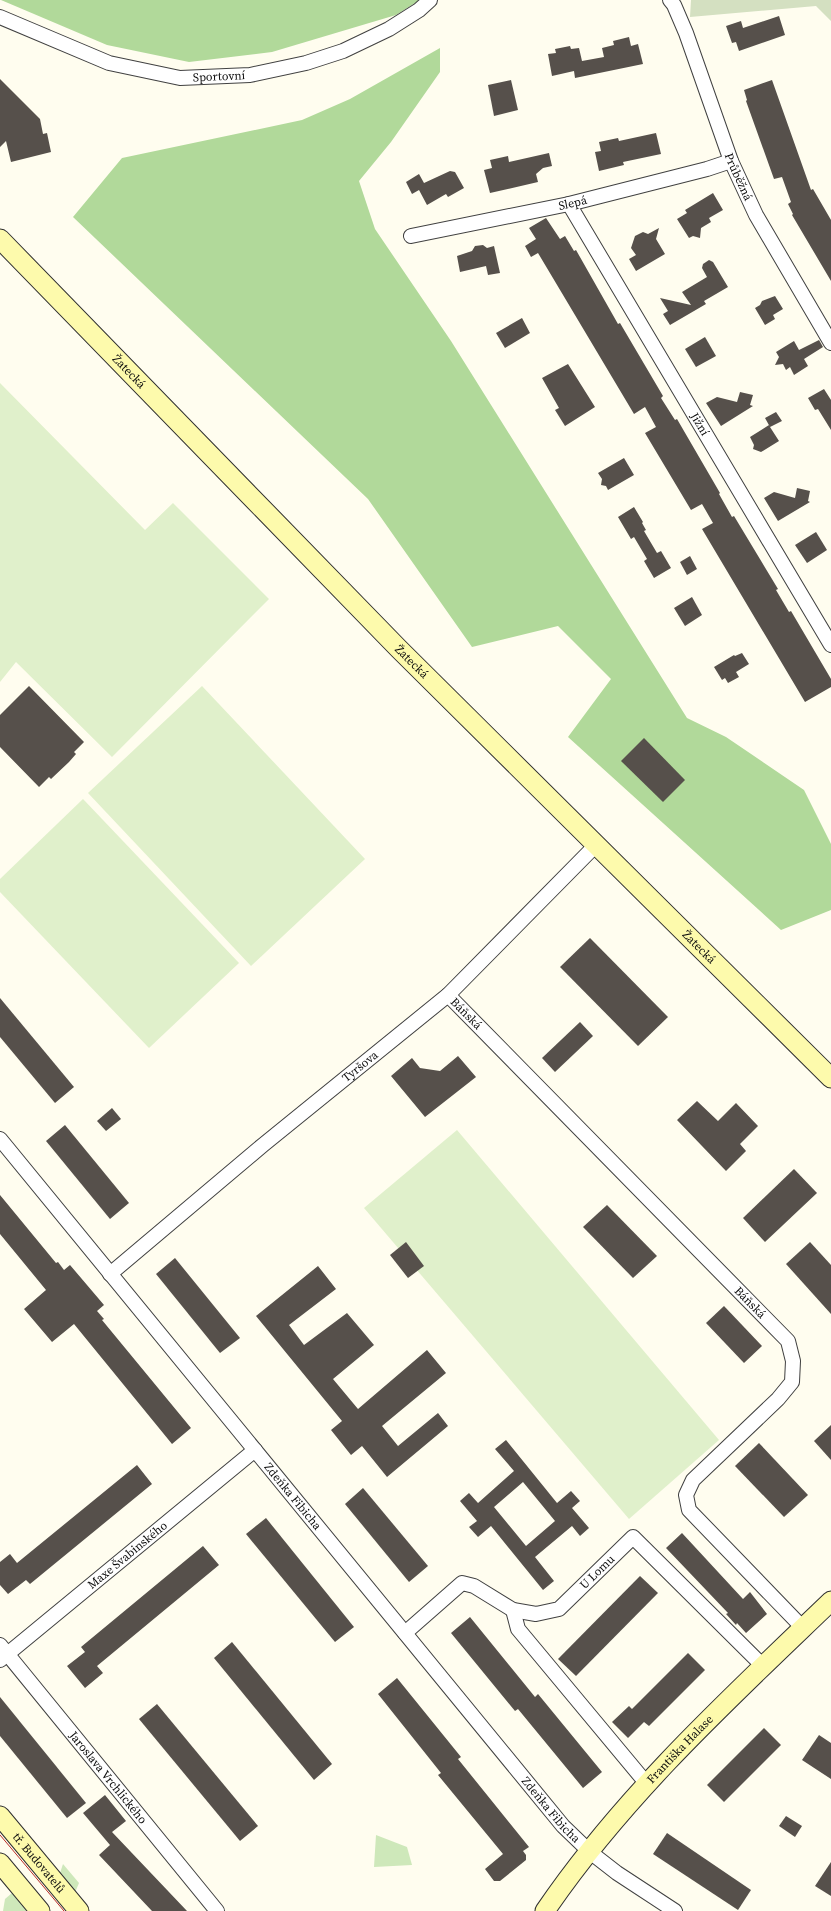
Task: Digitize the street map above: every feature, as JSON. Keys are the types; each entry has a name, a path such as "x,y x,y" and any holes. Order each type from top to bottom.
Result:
{"street":[{"name":"Sportovní","path":"0,17 109,63 180,78 250,75 306,63 343,52 389,29 419,10 430,0"},
{"name":"Průběžná","path":"670,0 674,4 686,33 731,161 756,215 831,343"},
{"name":"Slepá","path":"411,236 569,204 707,169 731,161"},
{"name":"Jižní","path":"569,204 831,645"},
{"name":"Žatecká","path":"0,239 398,649 831,1078"},
{"name":"Tyršova","path":"110,1274 263,1145 448,995 596,845"},
{"name":"Báňská","path":"448,995 788,1341 793,1360 792,1382 778,1399 693,1480 686,1495 688,1510 803,1628"},
{"name":"Zdeňka Fibicha","path":"0,1139 563,1826 590,1852 617,1873 675,1911"},
{"name":"Maxe Švabinského","path":"3,1653 255,1450"},
{"name":"U Lomu","path":"405,1633 462,1584 474,1586 513,1610 536,1614 559,1609 633,1537 763,1666"},
{"name":"Františka Halase","path":"545,1911 574,1869 647,1784 763,1666 831,1601"},
{"path":"513,1610 518,1629 647,1784"},
{"name":"Jaroslava Vrchlického","path":"3,1653 217,1911"},
{"name":"tř. Budovatelů","path":"0,1816 79,1911"},
{"path":"0,1863 40,1911"}],"green space":[{"path":"1,0 420,0 396,15 272,52 189,62 107,45"},
{"path":"691,0 831,0 831,21 816,6 690,17"},
{"path":"440,48 440,72 391,142 359,181 375,229 451,341 687,718 726,737 804,790 831,844 831,910 781,930 568,737 611,679 558,626 472,647 368,499 73,217 122,158 302,120 350,99"},
{"path":"0,383 145,530 173,503 269,599 112,757 16,662 0,682"},
{"path":"202,686 365,859 251,966 88,793"},
{"path":"83,799 239,963 149,1048 0,892 0,879"},
{"path":"457,1130 719,1440 629,1519 364,1208"},
{"path":"376,1835 407,1847 412,1865 374,1867"},
{"path":"63,1864 79,1883 74,1895 59,1876"},
{"path":"12,1893 27,1911 3,1911 5,1899"}],"building":[{"path":"779,16 785,35 739,51 736,42 732,43 726,26 741,21 743,28"},
{"path":"629,37 631,46 638,44 643,64 575,78 574,71 552,76 548,54 556,53 555,49 570,46 571,49 579,48 582,61 604,57 602,48 614,45 613,41"},
{"path":"0,79 40,119 43,134 47,133 51,152 11,162 6,141 0,147"},
{"path":"511,80 518,110 494,116 488,85"},
{"path":"772,80 811,190 813,189 831,220 831,281 792,215 788,204 791,202 782,177 774,179 746,101 744,90"},
{"path":"656,133 661,154 623,162 624,165 599,171 595,152 601,151 599,142 618,138 619,141"},
{"path":"549,153 552,166 543,168 536,174 538,182 490,193 484,170 492,168 490,160 508,156 509,162"},
{"path":"450,171 455,172 464,188 448,197 446,194 427,205 419,190 412,194 406,182 419,174 424,183"},
{"path":"713,193 723,210 709,218 711,222 701,228 700,238 693,236 689,238 677,219 687,213 685,210"},
{"path":"546,218 560,239 565,236 574,251 576,250 618,324 620,323 663,396 661,398 675,420 677,419 732,517 734,516 778,589 776,590 789,612 791,611 831,679 831,687 805,702 702,529 713,523 702,504 691,510 645,433 656,427 645,407 634,414 538,253 531,257 525,246 536,239 529,228"},
{"path":"659,228 656,239 665,254 636,271 629,259 636,255 631,248 635,236 643,232 648,234"},
{"path":"483,245 487,248 494,246 500,273 488,275 486,266 460,272 457,256 472,251 475,246"},
{"path":"709,260 713,262 728,287 704,301 706,304 670,325 663,314 668,311 660,298 691,305 682,292 707,277 702,268 703,264"},
{"path":"775,296 783,309 773,315 775,319 765,325 755,308 762,301"},
{"path":"522,318 530,333 505,348 496,333"},
{"path":"705,337 716,356 696,367 685,349"},
{"path":"819,340 823,347 804,359 808,366 794,375 790,367 786,370 783,364 775,365 779,357 776,352 794,341 799,350"},
{"path":"568,364 595,407 565,426 555,410 559,408 542,378"},
{"path":"824,389 831,400 831,430 818,409 815,410 808,398"},
{"path":"740,392 753,395 750,405 753,406 721,426 706,403 717,397 737,402"},
{"path":"776,412 782,421 770,427 779,441 761,452 753,449 754,445 750,437 769,425 765,418"},
{"path":"624,458 634,475 608,490 606,486 601,485 602,479 598,473"},
{"path":"797,488 810,491 808,501 810,502 778,521 764,498 774,492 795,498"},
{"path":"634,507 643,522 646,530 644,531 657,553 661,551 671,568 654,578 644,561 647,559 634,537 631,539 618,517"},
{"path":"816,532 827,550 807,563 795,545"},
{"path":"690,556 697,569 687,575 680,562"},
{"path":"692,597 702,615 685,626 674,608"},
{"path":"742,653 749,664 736,672 739,677 728,683 725,678 722,680 714,667 734,655"},
{"path":"29,686 84,742 74,752 76,754 69,762 51,779 49,777 39,787 0,747 0,715"},
{"path":"644,738 685,780 663,802 621,761"},
{"path":"590,938 668,1017 638,1046 560,967"},
{"path":"0,998 74,1087 55,1103 0,1037"},
{"path":"580,1022 593,1036 555,1072 542,1058"},
{"path":"458,1056 476,1077 425,1117 391,1076 412,1058 420,1068 440,1071"},
{"path":"697,1101 718,1121 736,1103 758,1126 740,1144 746,1151 726,1171 677,1120"},
{"path":"112,1108 121,1119 106,1131 97,1121"},
{"path":"65,1125 129,1203 110,1219 46,1141"},
{"path":"794,1169 817,1193 765,1242 743,1218"},
{"path":"0,1195 56,1263 58,1262 64,1270 70,1265 104,1305 97,1311 104,1319 102,1320 191,1428 172,1444 74,1324 52,1342 24,1309 46,1290 0,1234"},
{"path":"607,1205 657,1256 633,1278 583,1227"},
{"path":"406,1242 424,1266 408,1278 390,1255"},
{"path":"810,1242 831,1265 831,1314 786,1264"},
{"path":"175,1258 240,1338 220,1353 156,1274"},
{"path":"318,1266 336,1289 289,1325 304,1345 347,1313 374,1345 333,1379 358,1409 427,1350 446,1373 382,1426 398,1446 438,1413 448,1426 387,1477 362,1446 351,1455 331,1430 342,1421 256,1316"},
{"path":"724,1306 762,1346 744,1363 706,1323"},
{"path":"831,1425 831,1460 814,1441"},
{"path":"506,1440 557,1503 571,1491 580,1501 572,1508 589,1528 580,1536 572,1526 535,1557 554,1581 543,1590 491,1526 478,1537 469,1527 477,1521 460,1501 469,1493 478,1503 514,1471 495,1449","holes":["523,1482 555,1521 526,1546 494,1507"]},
{"path":"759,1443 808,1495 784,1517 735,1466"},
{"path":"137,1465 152,1484 30,1584 26,1580 8,1594 0,1585 0,1562 10,1554 17,1563"},
{"path":"363,1488 428,1566 409,1582 345,1504"},
{"path":"266,1518 354,1627 335,1642 246,1534"},
{"path":"682,1533 743,1599 750,1592 767,1614 746,1633 737,1623 736,1625 726,1614 728,1613 666,1548"},
{"path":"203,1546 219,1565 97,1666 103,1673 85,1688 67,1666 85,1652 81,1647"},
{"path":"640,1576 658,1593 576,1676 558,1659"},
{"path":"470,1617 535,1697 538,1694 602,1772 583,1788 518,1709 515,1711 451,1633"},
{"path":"232,1642 332,1764 314,1780 214,1658"},
{"path":"688,1653 705,1670 649,1726 644,1722 628,1738 612,1722 629,1706 632,1709"},
{"path":"397,1678 461,1757 458,1759 529,1847 523,1851 526,1855 526,1860 500,1881 494,1881 485,1869 503,1854 438,1775 441,1773 378,1694"},
{"path":"0,1697 86,1803 67,1818 0,1736"},
{"path":"157,1704 258,1826 240,1841 139,1719"},
{"path":"764,1728 781,1745 724,1802 707,1785"},
{"path":"819,1735 831,1743 831,1779 802,1760"},
{"path":"105,1795 126,1821 112,1832 187,1911 152,1911 99,1855 110,1845 83,1813"},
{"path":"786,1816 802,1826 795,1837 779,1826"},
{"path":"667,1833 751,1890 738,1910 653,1854"},
{"path":"831,1862 831,1896 815,1886"}],"tram line":[{"path":"0,1835 64,1911"}]}
